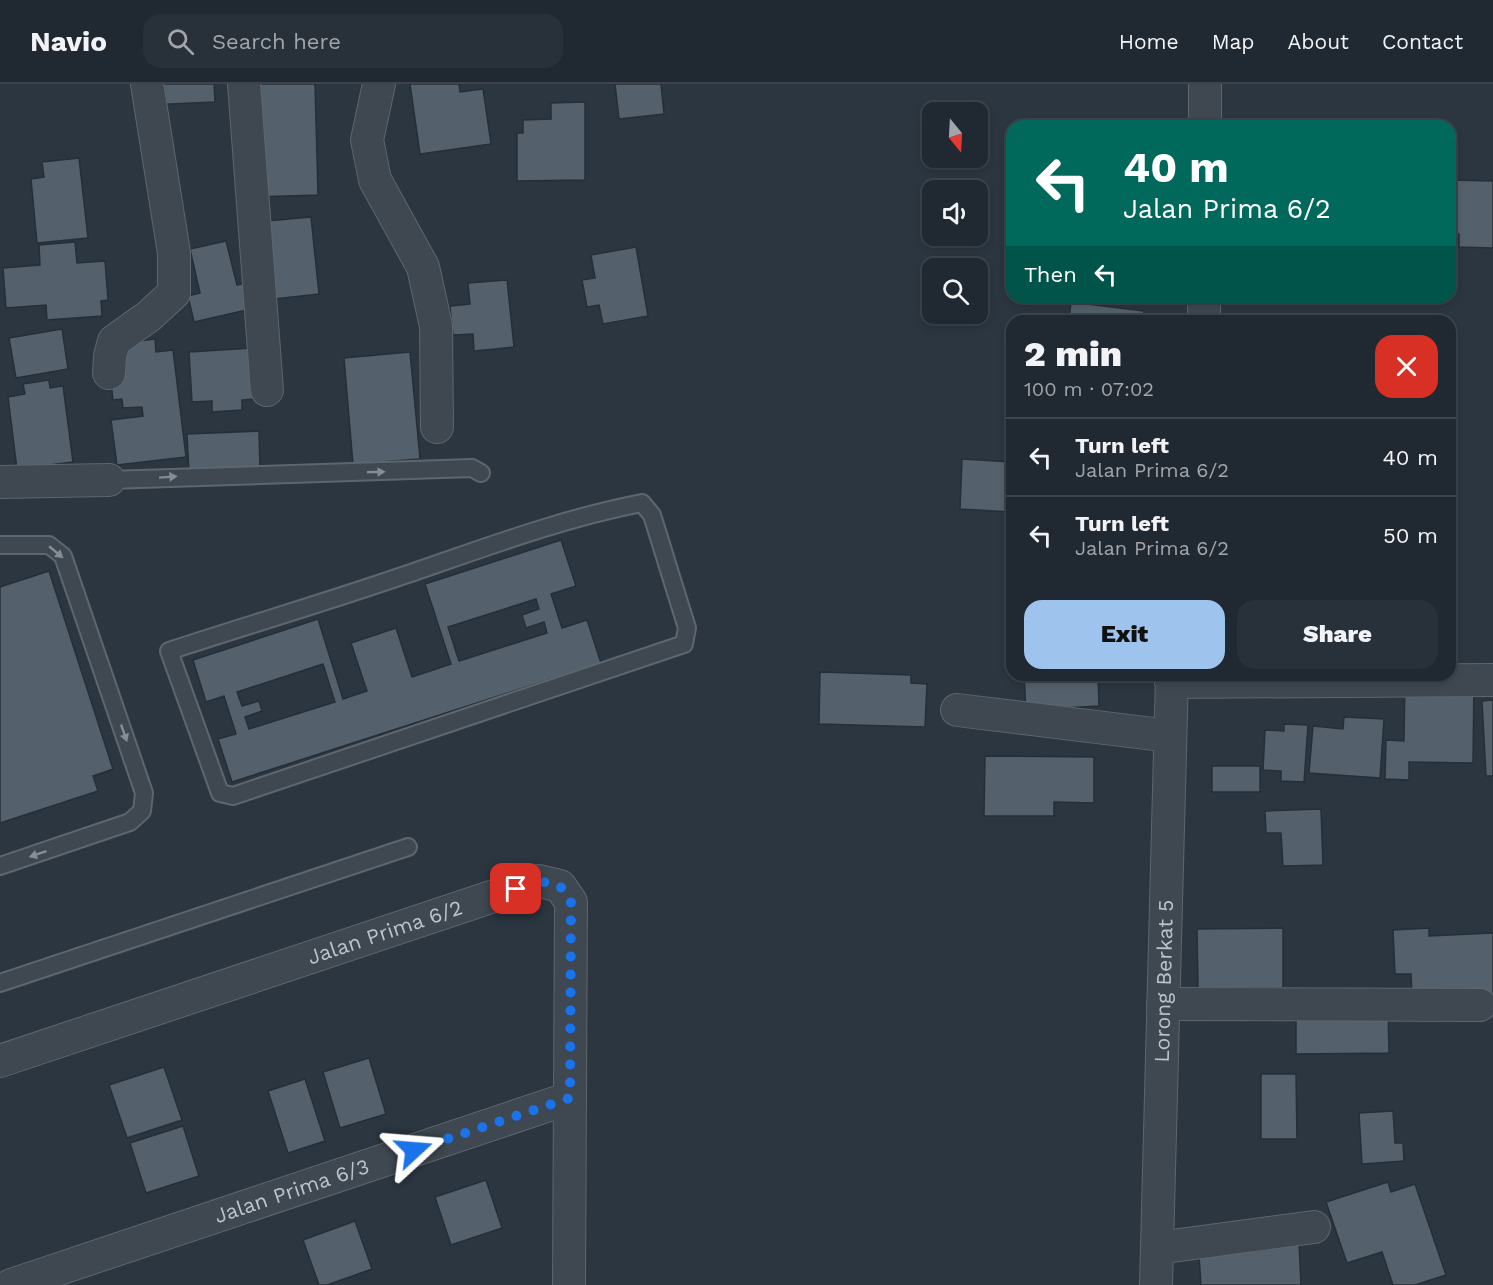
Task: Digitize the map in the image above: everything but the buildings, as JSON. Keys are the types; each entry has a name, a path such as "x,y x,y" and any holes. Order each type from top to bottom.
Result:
{"street":[{"path":"109,373 114,341 149,316 174,293 174,253 147,84"},
{"path":"244,84 267,390"},
{"path":"379,84 367,140 375,180 423,267 436,326 437,427"},
{"path":"1204,120 1205,84"},
{"path":"0,482 109,480"},
{"path":"1456,680 1493,680"},
{"name":"Lorong Berkat 5","path":"1156,1285 1171,681"},
{"path":"957,710 1170,736"},
{"name":"Jalan Prima 6/2","path":"0,1061 539,881 560,886 571,902 569,1285"},
{"path":"1163,1004 1479,1005"},
{"name":"Jalan Prima 6/3","path":"11,1285 570,1098"},
{"path":"1157,1248 1314,1227"}],"lane":[{"path":"109,480 472,468 481,473"},
{"path":"642,503 652,515 687,628 684,644 233,796 220,794 169,651 367,588 504,540 604,510 642,503"},
{"path":"0,544 49,545 63,556 144,793 142,811 130,822 0,867"},
{"path":"0,983 408,847"}],"route":[{"path":"414,1150 570,1098 571,902 560,886 539,881 516,889"}]}
